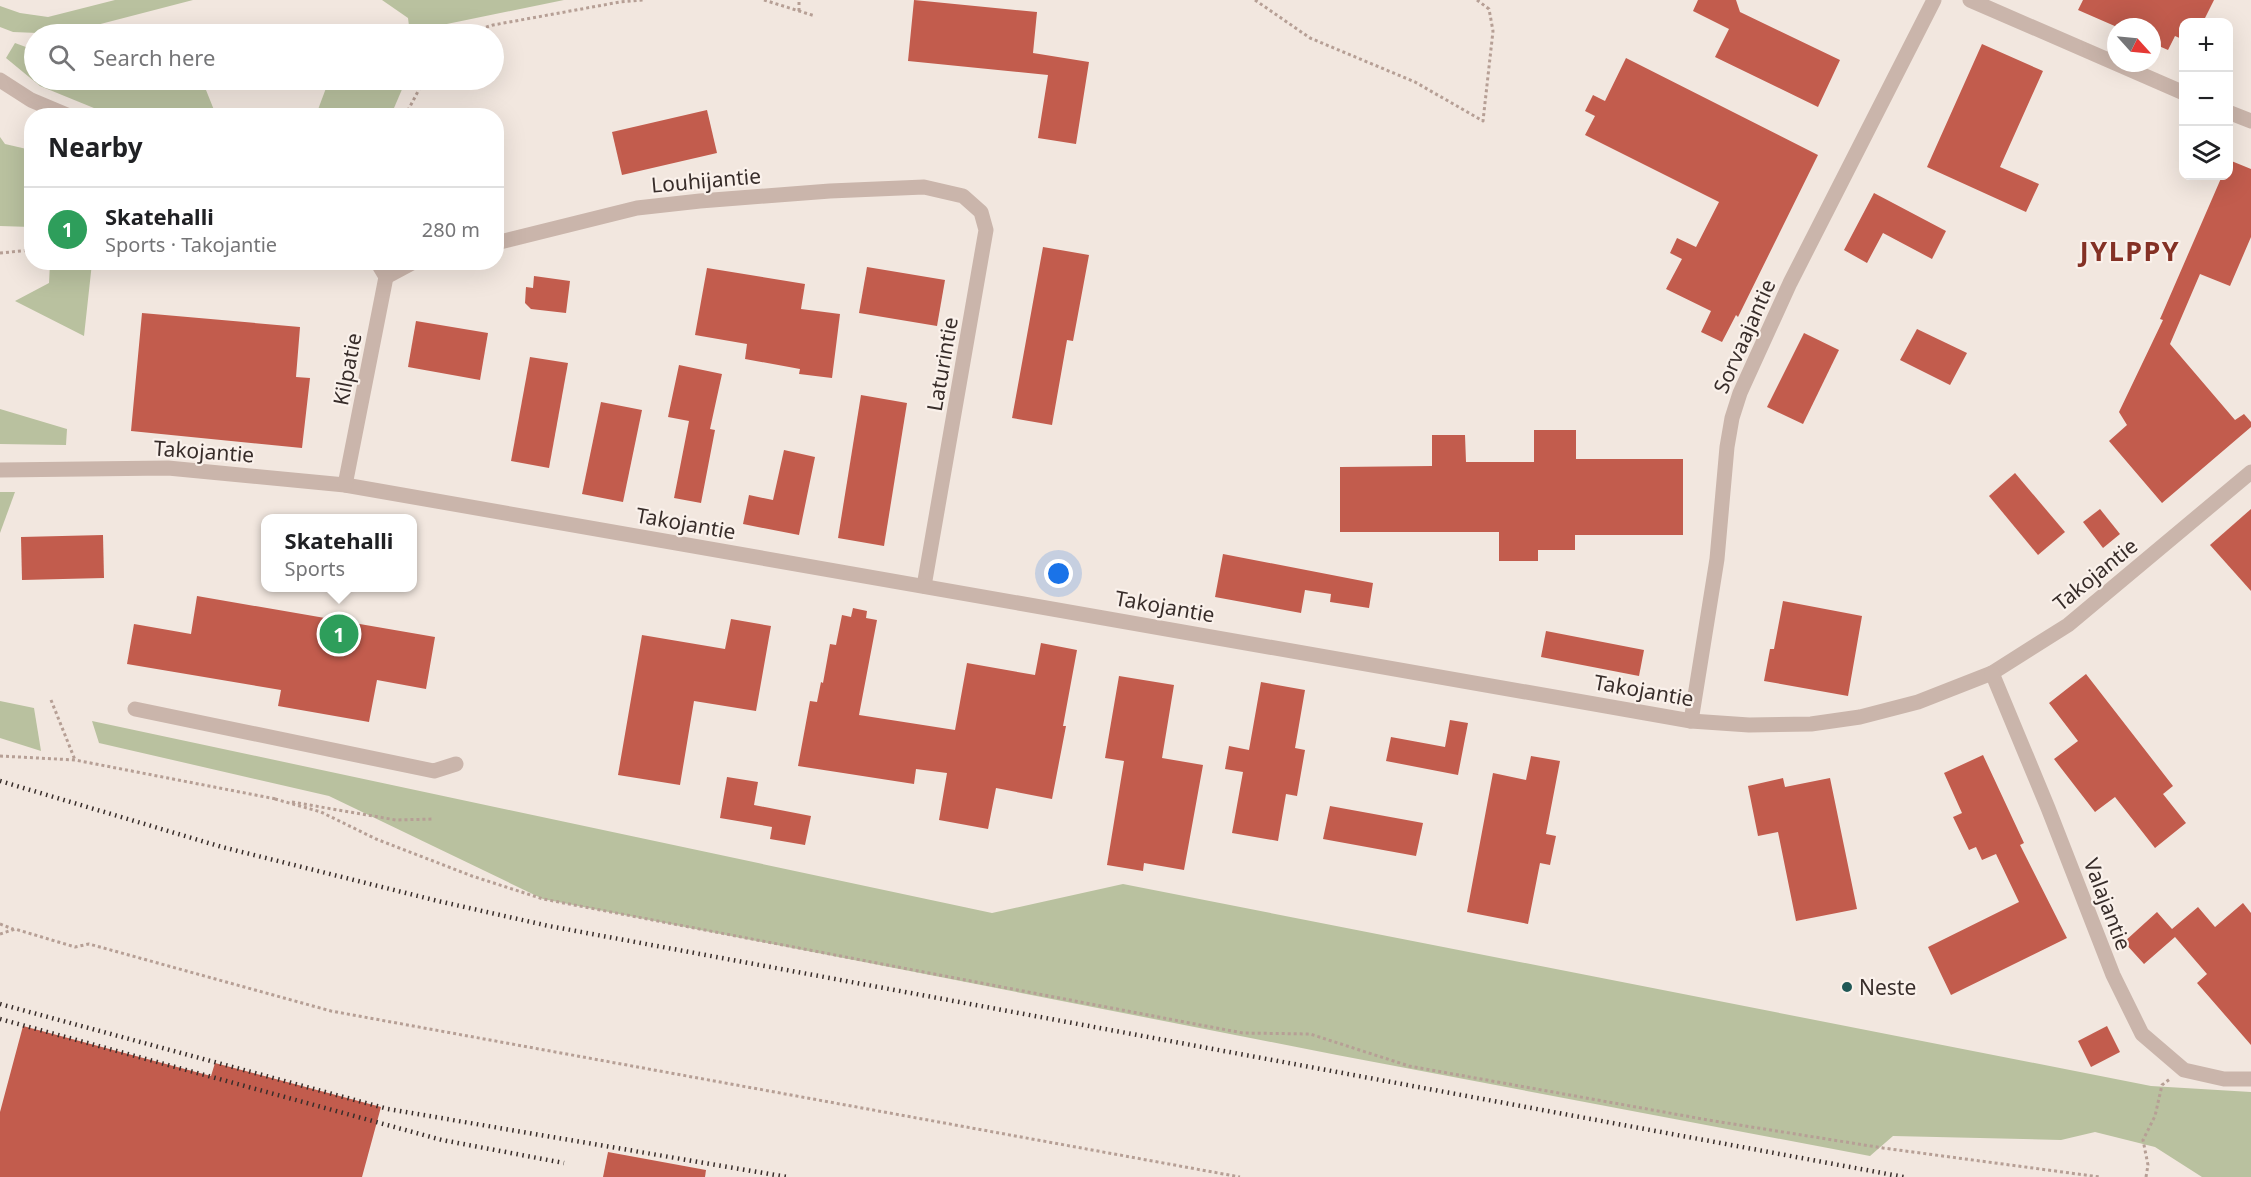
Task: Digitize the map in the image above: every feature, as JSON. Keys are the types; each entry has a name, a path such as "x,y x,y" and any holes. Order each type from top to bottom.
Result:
{"street":[{"name":"Sorvaajantie","path":"1691,720 1717,559 1727,447 1732,418 1740,393 1790,283 1934,0"},
{"path":"1970,0 2179,91"},
{"path":"0,80 31,100 50,108"},
{"path":"2233,114 2251,121"},
{"name":"Louhijantie","path":"504,241 637,208 782,195 924,187"},
{"name":"Laturintie","path":"924,187 963,196 981,212 986,230 924,586"},
{"path":"382,270 386,277 399,270"},
{"name":"Kilpatie","path":"345,485 386,277"},
{"name":"Takojantie","path":"0,470 168,468 345,485 1691,720 1749,725 1811,724 1860,717 1918,702 1992,673 2068,625 2251,472"},
{"name":"Valajantie","path":"1992,673 2113,975 2142,1034 2184,1070 2224,1079 2251,1079"},
{"path":"135,709 434,771 456,764"}],"path":[{"path":"498,24 643,0"},
{"path":"764,0 815,16"},
{"path":"799,0 799,11"},
{"path":"1255,0 1310,38 1348,56 1415,82 1483,121 1493,31 1489,9 1477,0"},
{"path":"409,108 419,90"},
{"path":"0,252 24,250"},
{"path":"51,700 75,760"},
{"path":"0,756 75,760 396,820 434,819"},
{"path":"275,799 321,812 376,839 472,876 543,899 1244,1033 1310,1034 1409,1066 1560,1094 1883,1148 2100,1177"},
{"path":"0,924 75,947 89,944 331,1011 1240,1177"},
{"path":"0,934 15,929"},
{"path":"2146,1177 2148,1165 2143,1140 2155,1116 2162,1085 2184,1070"}],"green space":[{"path":"115,0 193,0 101,24 24,24 24,32 13,32 0,27 0,6 20,13 48,17"},
{"path":"382,0 564,0 447,24 409,24 408,18"},
{"path":"15,43 24,46 24,73 6,58"},
{"path":"50,90 206,90 213,108 94,108"},
{"path":"325,90 402,90 394,108 319,108"},
{"path":"0,137 5,144 24,148 24,227 0,226"},
{"path":"50,270 91,270 84,336 15,301 49,283"},
{"path":"0,409 67,429 66,445 0,444"},
{"path":"0,492 15,492 0,533"},
{"path":"0,701 34,708 41,751 0,738"},
{"path":"92,721 992,913 1123,884 2151,1086 2251,1092 2251,1177 2202,1177 2155,1147 2095,1132 2061,1140 1893,1136 1870,1156 1337,1055 543,899 329,796 99,743"}],"building":[{"path":"914,0 1037,12 1033,53 1089,62 1076,144 1038,138 1048,75 908,61"},
{"path":"1698,0 1736,0 1740,12 1840,60 1818,107 1715,57 1729,29 1693,11"},
{"path":"2083,0 2214,0 2205,18 2179,18 2179,38 2175,36 2168,50 2161,47 2161,18 2107,18 2107,23 2078,10"},
{"path":"1982,44 2043,71 2000,167 2039,184 2026,212 1927,167"},
{"path":"1626,58 1818,155 1738,317 1736,315 1722,342 1701,332 1711,311 1666,289 1682,259 1670,253 1677,238 1696,247 1719,202 1585,135 1595,116 1585,111 1593,95 1605,101"},
{"path":"707,110 717,153 622,175 612,132"},
{"path":"2233,162 2251,169 2251,237 2230,286 2200,274 2170,344 2235,420 2244,414 2251,422 2251,427 2162,503 2109,441 2127,425 2119,412 2163,320 2160,319 2220,180 2233,180"},
{"path":"1874,193 1946,231 1932,259 1883,233 1867,263 1844,250"},
{"path":"1043,247 1089,255 1073,341 1067,340 1052,425 1012,418"},
{"path":"867,267 945,280 937,326 859,313"},
{"path":"707,268 805,284 801,309 840,314 832,378 799,374 800,369 745,359 747,344 695,335"},
{"path":"534,276 570,281 566,313 531,309 525,303 526,287 533,288"},
{"path":"142,313 300,327 296,377 310,378 302,448 131,431"},
{"path":"416,321 488,333 480,380 408,367"},
{"path":"1917,329 1967,353 1950,385 1900,360"},
{"path":"1804,333 1839,350 1803,424 1767,407"},
{"path":"530,357 568,363 549,468 511,461"},
{"path":"679,365 722,374 710,429 715,430 701,503 674,498 689,421 668,417"},
{"path":"861,395 907,403 884,546 838,538"},
{"path":"601,402 642,410 623,502 582,494"},
{"path":"1534,430 1576,430 1576,459 1683,459 1683,535 1575,535 1575,550 1538,550 1538,561 1499,561 1499,532 1340,532 1340,467 1432,466 1432,435 1465,435 1466,462 1534,462"},
{"path":"784,450 815,457 799,535 743,524 749,495 773,500"},
{"path":"2015,473 2065,532 2038,555 1989,496"},
{"path":"2100,509 2120,534 2103,548 2083,522"},
{"path":"2251,509 2251,591 2210,545"},
{"path":"103,535 104,578 22,580 21,537"},
{"path":"1223,554 1373,583 1369,608 1330,602 1331,594 1305,590 1301,613 1215,597"},
{"path":"197,596 435,637 426,689 377,680 369,722 278,706 281,690 127,664 134,624 191,634"},
{"path":"1783,601 1862,616 1848,696 1764,681 1770,649 1774,649"},
{"path":"853,608 867,611 866,618 877,620 859,715 955,730 967,663 1035,675 1041,643 1077,650 1052,799 996,788 988,829 939,820 947,773 916,769 914,784 798,766 810,701 817,702 830,644 836,645 842,615 851,617"},
{"path":"731,619 771,626 756,711 694,701 680,785 618,775 642,635 725,649"},
{"path":"1546,631 1644,650 1639,676 1541,657"},
{"path":"2086,674 2173,786 2163,794 2186,823 2155,848 2115,797 2095,812 2054,759 2078,741 2049,703"},
{"path":"1119,676 1174,685 1162,758 1203,765 1184,870 1144,863 1143,871 1107,865 1124,761 1105,758"},
{"path":"1261,682 1305,690 1295,748 1305,750 1297,796 1286,794 1278,841 1232,833 1243,772 1225,769 1229,746 1249,750"},
{"path":"1450,720 1468,723 1458,775 1386,761 1391,737 1445,747"},
{"path":"1983,755 2024,843 2020,845 2067,938 1951,995 1928,947 2019,902 1996,854 1982,860 1976,847 1969,850 1953,817 1962,813 1944,773"},
{"path":"1531,756 1560,761 1546,834 1556,836 1550,865 1540,863 1528,924 1467,912 1493,773 1526,780"},
{"path":"727,777 758,782 754,805 811,816 805,845 770,839 772,827 720,818"},
{"path":"1783,778 1785,787 1830,778 1857,909 1796,921 1778,832 1758,836 1748,786"},
{"path":"1330,806 1423,823 1416,856 1323,839"},
{"path":"2243,903 2251,913 2251,1045 2197,983 2207,974 2175,937 2144,964 2124,942 2157,912 2172,929 2198,907 2215,927"},
{"path":"23,1026 211,1076 215,1063 381,1107 362,1177 0,1177 0,1112"},
{"path":"2107,1026 2120,1052 2091,1067 2078,1041"},
{"path":"608,1152 706,1170 705,1177 603,1177"}],"railway":[{"path":"0,781 222,847 549,926 1904,1177"},
{"path":"0,1004 388,1109 787,1177"},
{"path":"0,1019 442,1140 564,1163"}],"place":[{"name":"Skatehalli","path":"339,634"},
{"name":"Neste","path":"1847,987"}],"district":[{"name":"JYLPPY","path":"2130,250"}]}
